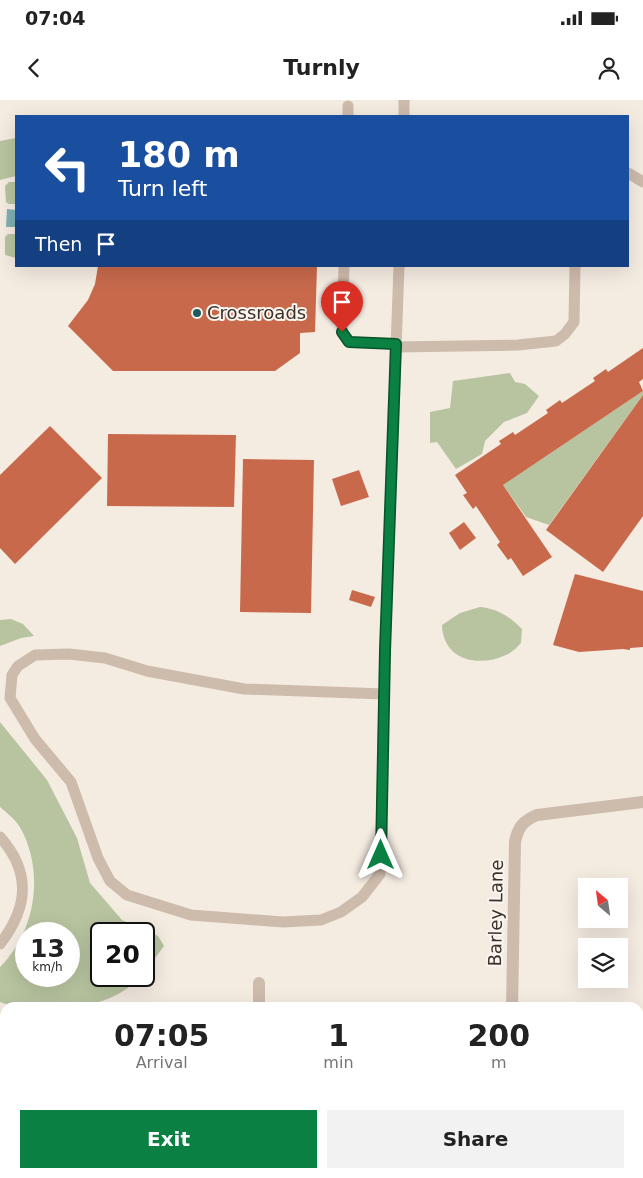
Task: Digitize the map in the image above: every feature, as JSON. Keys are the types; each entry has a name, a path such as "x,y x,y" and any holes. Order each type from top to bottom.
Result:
{"street":[{"name":"Barley Lane","path":"512,1002 515,842 517,830 524,821 537,815 643,802"},
{"path":"259,983 259,1002"}],"lane":[{"path":"404,100 404,115"},
{"path":"629,174 643,182"},
{"path":"344,267 342,332 349,342 396,346 518,344 556,341 566,334 574,322 575,267"},
{"path":"384,694 244,689 147,671 105,658 70,654 34,655 18,666 12,675 10,698 35,740 71,782 94,848 110,881 127,895 191,915 283,922 321,920 341,912 362,897 380,874 384,694 399,267"},
{"path":"0,837 8,846 16,863 24,891 22,903 13,927 0,944"}],"green space":[{"path":"15,138 15,176 0,180 0,141"},
{"path":"9,182 15,182 15,204 6,202 5,186"},
{"path":"8,234 15,234 15,258 5,255 5,237"},
{"path":"510,373 515,382 525,384 539,396 527,413 504,422 485,441 482,454 456,469 437,442 430,443 430,412 450,408 453,381"},
{"path":"643,391 643,395 549,525 526,517 503,485"},
{"path":"480,607 492,609 503,614 522,629 521,643 510,653 495,659 474,660 464,658 448,646 442,625 460,613"},
{"path":"11,619 23,624 34,636 21,638 0,646 0,620"},
{"path":"0,722 47,780 77,838 90,883 122,920 126,922 90,922 90,987 128,987 120,993 97,1002 0,1002 0,967 15,948 15,987 80,987 80,922 27,922 33,902 33,865 21,829 0,807"},
{"path":"155,935 158,936 164,946 155,958"}],"water":[{"path":"7,209 15,210 15,227 6,227"}],"building":[{"name":"Crossroads","path":"98,267 317,267 315,332 300,333 300,353 275,371 113,371 68,326 88,300 95,284"},
{"path":"643,348 643,379 639,382 643,391 503,485 552,557 523,576 511,558 508,560 497,545 500,542 476,506 473,509 463,495 467,493 455,475 501,444 499,441 513,432 515,435 548,413 546,410 560,400 562,403 595,381 593,378 606,369 608,372"},
{"path":"643,395 643,516 603,572 546,530"},
{"path":"50,426 102,478 15,564 0,548 0,475"},
{"path":"108,434 236,435 234,507 107,506"},
{"path":"243,459 314,460 311,613 240,612"},
{"path":"359,470 369,497 341,506 332,479"},
{"path":"464,522 476,538 460,550 449,533"},
{"path":"575,574 643,591 643,647 630,648 630,650 579,652 553,645"},
{"path":"352,590 375,597 371,607 349,600"}],"place":[{"name":"Crossroads","path":"197,313"}],"route":[{"path":"342,332 349,342 396,344 385,651 381,855"}]}
